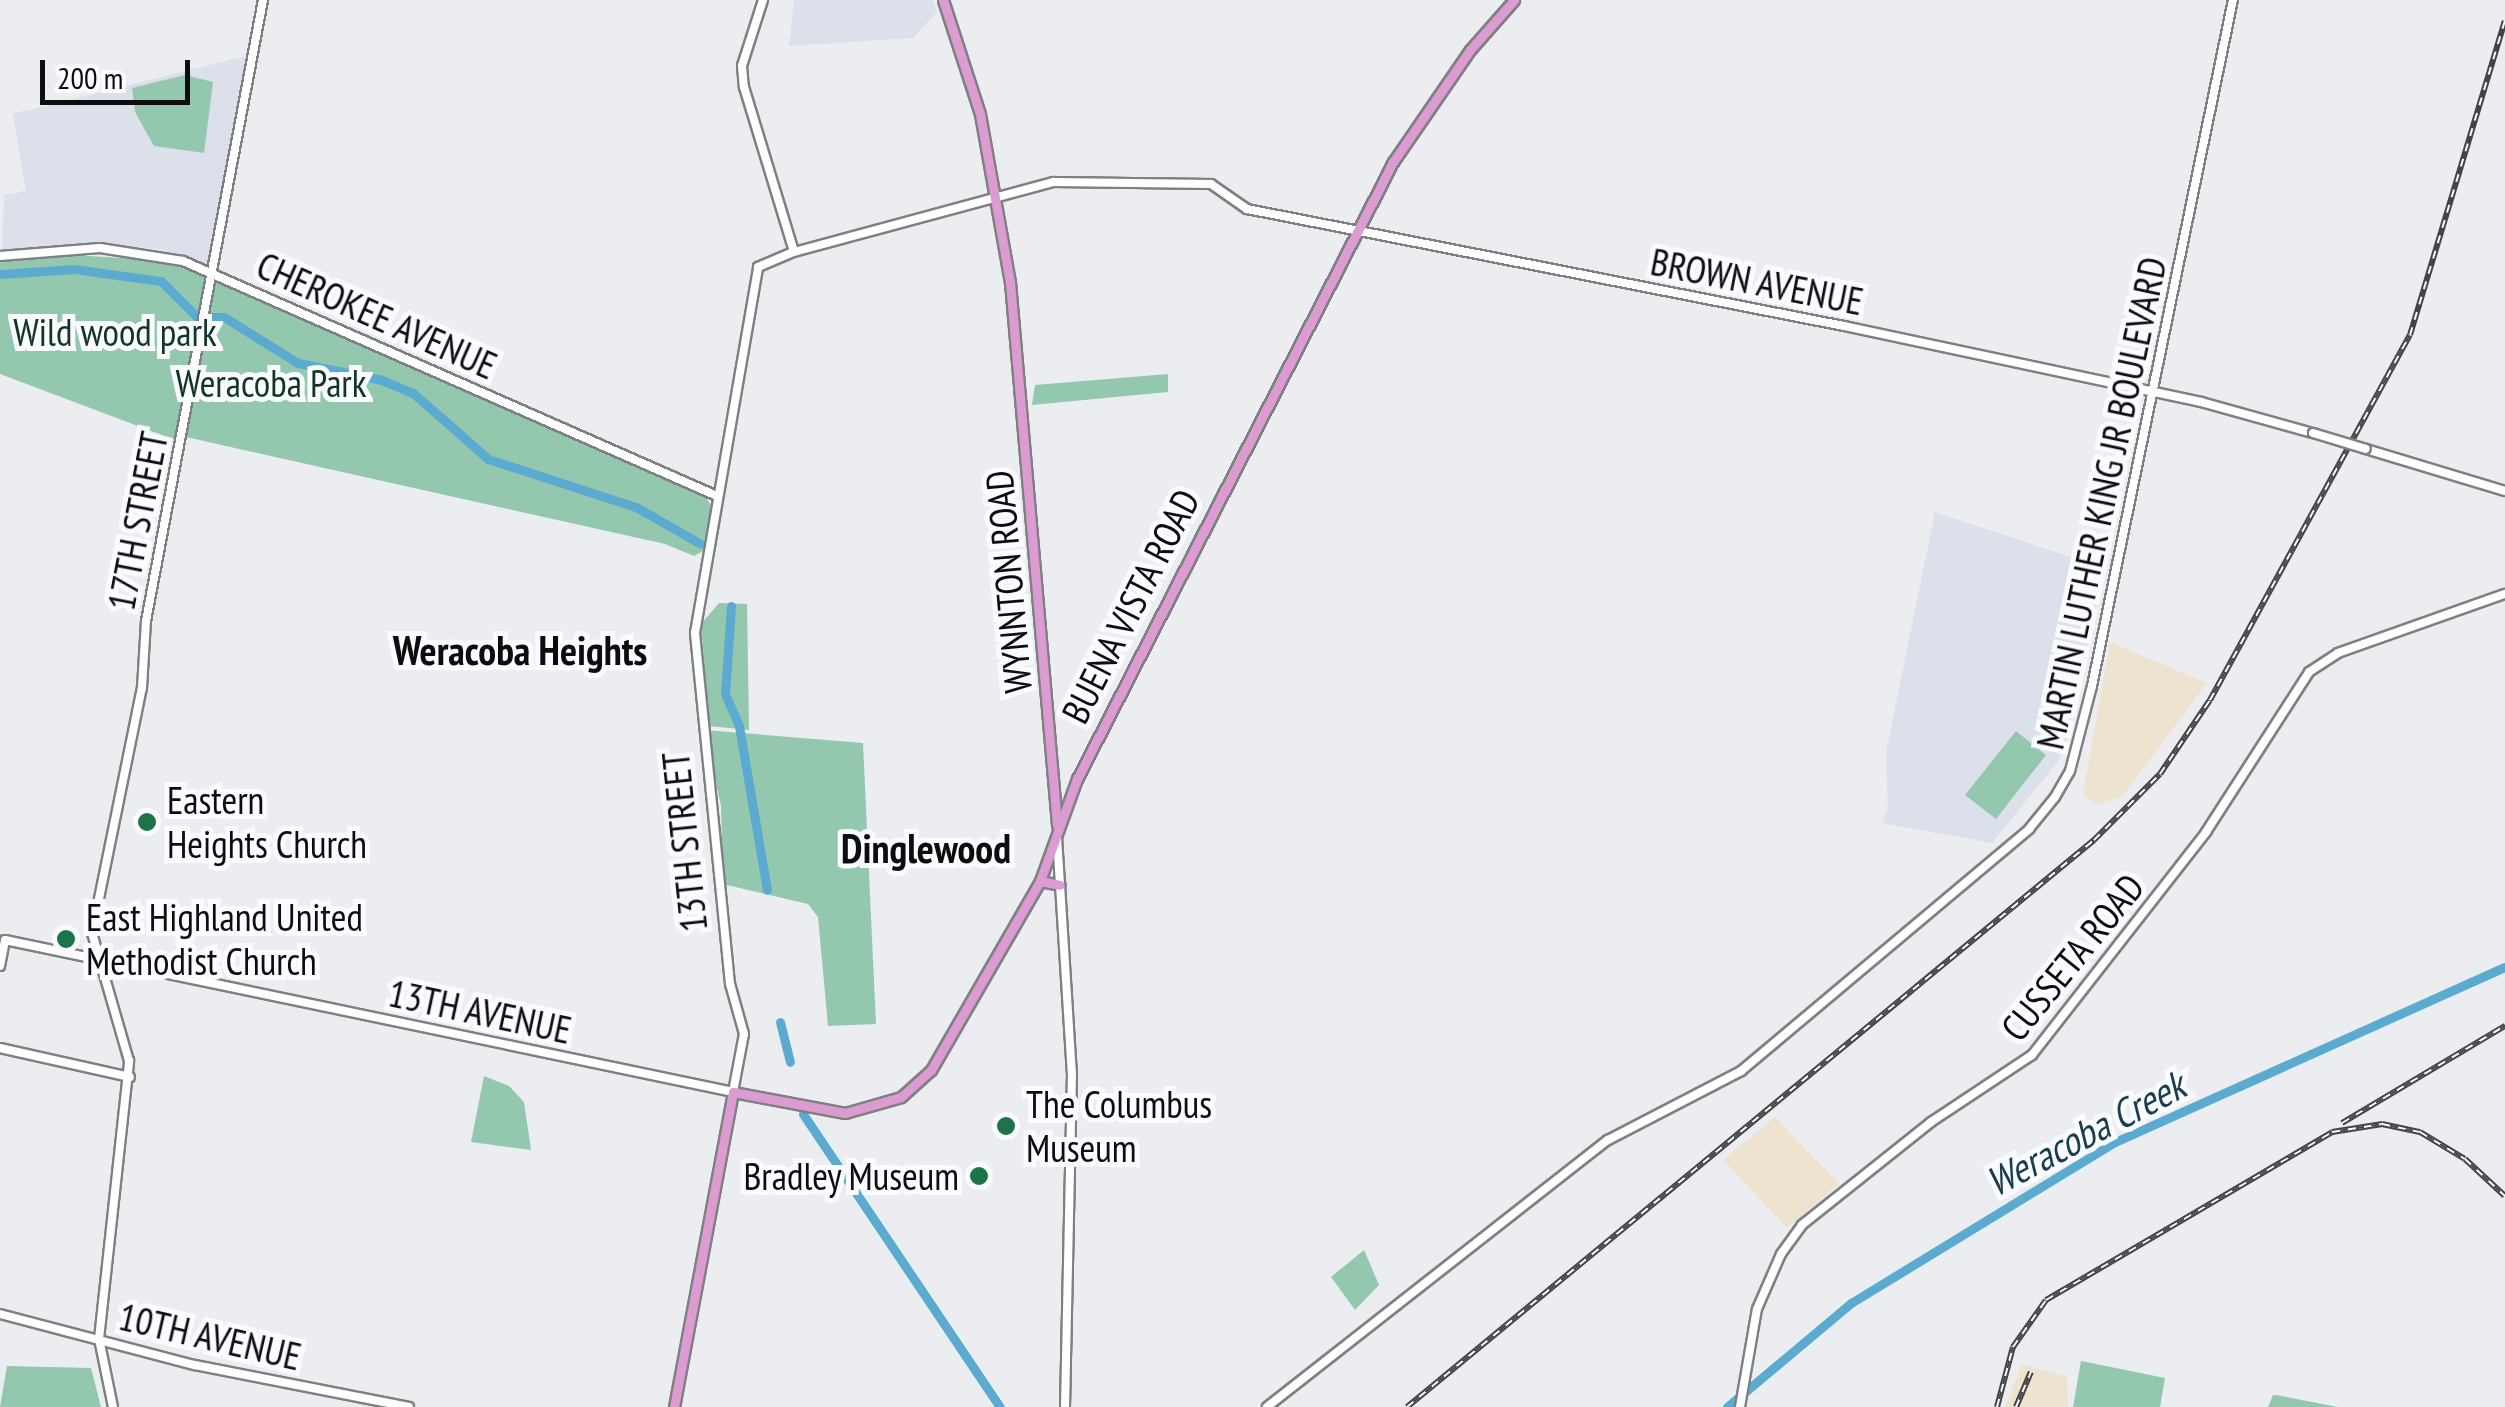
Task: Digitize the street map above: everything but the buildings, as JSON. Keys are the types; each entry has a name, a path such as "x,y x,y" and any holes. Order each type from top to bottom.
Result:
{"main road":[{"name":"WYNNTON ROAD","path":"943,0 980,114 997,197 1019,359 1057,828"},
{"name":"BUENA VISTA ROAD","path":"733,1092 845,1112 912,1090 930,1070 1040,881 1057,828 1393,162 1470,50 1514,0"},
{"path":"1040,881 1060,885"},
{"name":"13TH STREET","path":"674,1407 733,1092"}],"street":[{"name":"17TH STREET","path":"98,960 92,933 142,688 146,621 262,0"},
{"path":"763,0 742,66 744,87 794,252"},
{"name":"MARTIN LUTHER KING JR BOULEVARD","path":"1267,1407 1608,1140 1741,1071 2029,829 2070,772 2155,392 2234,0"},
{"name":"BROWN AVENUE","path":"758,268 794,252 997,197 1080,179 1210,184 1247,209 2155,392 2313,433 2503,490"},
{"name":"CHEROKEE AVENUE","path":"0,256 100,248 156,254 211,272 717,496"},
{"name":"13TH STREET","path":"733,1092 744,1034 730,984 714,784 694,653 717,496 758,268"},
{"name":"CUSSETA ROAD","path":"1740,1407 1757,1309 1781,1254 1802,1225 1931,1122 2030,1058 2206,832 2309,672 2338,653 2505,594"},
{"name":"WYNNTON ROAD","path":"1057,828 1072,1072 1065,1407"},
{"name":"13TH AVENUE","path":"0,966 5,940 733,1092"},
{"path":"98,960 124,1026 130,1077 99,1339 113,1407"},
{"path":"0,1048 130,1077"},
{"name":"10TH AVENUE","path":"0,1314 195,1366 409,1407"}],"shaded area":[{"path":"794,0 933,0 937,12 913,38 789,46"},
{"path":"250,55 208,265 160,249 100,244 2,250 4,195 26,191 13,114"},
{"path":"1935,512 2104,568 2067,739 2057,763 1992,843 1882,823 1888,809 1886,752"},
{"path":"2110,642 2207,683 2123,796 2095,805 2083,793"},
{"path":"1775,1117 1839,1184 1787,1228 1723,1160"},
{"path":"2022,1364 2067,1377 2068,1407 2005,1407"}],"green space":[{"path":"185,75 213,82 204,153 154,146 135,112 132,88"},
{"name":"Wild wood park","path":"56,254 171,261 207,274 175,440 0,374 0,259"},
{"name":"Weracoba Park","path":"215,278 705,496 711,505 703,551 694,556 665,544 186,437"},
{"path":"1168,374 1168,392 1032,405 1035,385"},
{"path":"719,603 747,604 749,730 709,726 701,624"},
{"path":"705,730 863,743 876,1024 828,1026 818,917 808,904 723,884 721,806"},
{"path":"2016,731 2046,755 1996,819 1965,795"},
{"path":"484,1076 509,1086 524,1102 531,1150 471,1142"},
{"path":"1364,1250 1379,1285 1355,1310 1331,1277"},
{"path":"2081,1361 2165,1378 2160,1407 2073,1407"},
{"path":"7,1366 91,1368 101,1407 0,1407"},
{"path":"2276,1395 2338,1407 2268,1407"}],"waterway":[{"name":"Weracoba Creek","path":"0,274 74,269 161,281 197,317 224,317 298,363 382,380 413,393 488,459 636,507 699,543"},
{"name":"Weracoba Creek","path":"731,606 725,694 739,726 767,890"},
{"name":"Weracoba Creek","path":"1727,1407 1851,1303 2115,1142 2505,967"},
{"name":"Weracoba Creek","path":"780,1022 790,1062"},
{"name":"Weracoba Creek","path":"803,1114 1000,1407"}],"railway":[{"path":"1407,1407 2094,840 2160,774 2210,700 2410,335 2505,21"},
{"path":"2342,1123 2505,1026"},
{"path":"1997,1407 2013,1347 2046,1300 2332,1132 2382,1124 2420,1132 2465,1159 2505,1196"},
{"path":"2016,1407 2031,1372"}],"place":[{"name":"Eastern Heights Church","path":"147,822"},
{"name":"East Highland United Methodist Church","path":"66,939"},
{"name":"The Columbus Museum","path":"1006,1126"},
{"name":"Bradley Museum","path":"979,1176"}],"district":[{"name":"Weracoba Heights","path":"520,650"},
{"name":"Dinglewood","path":"926,848"}]}
